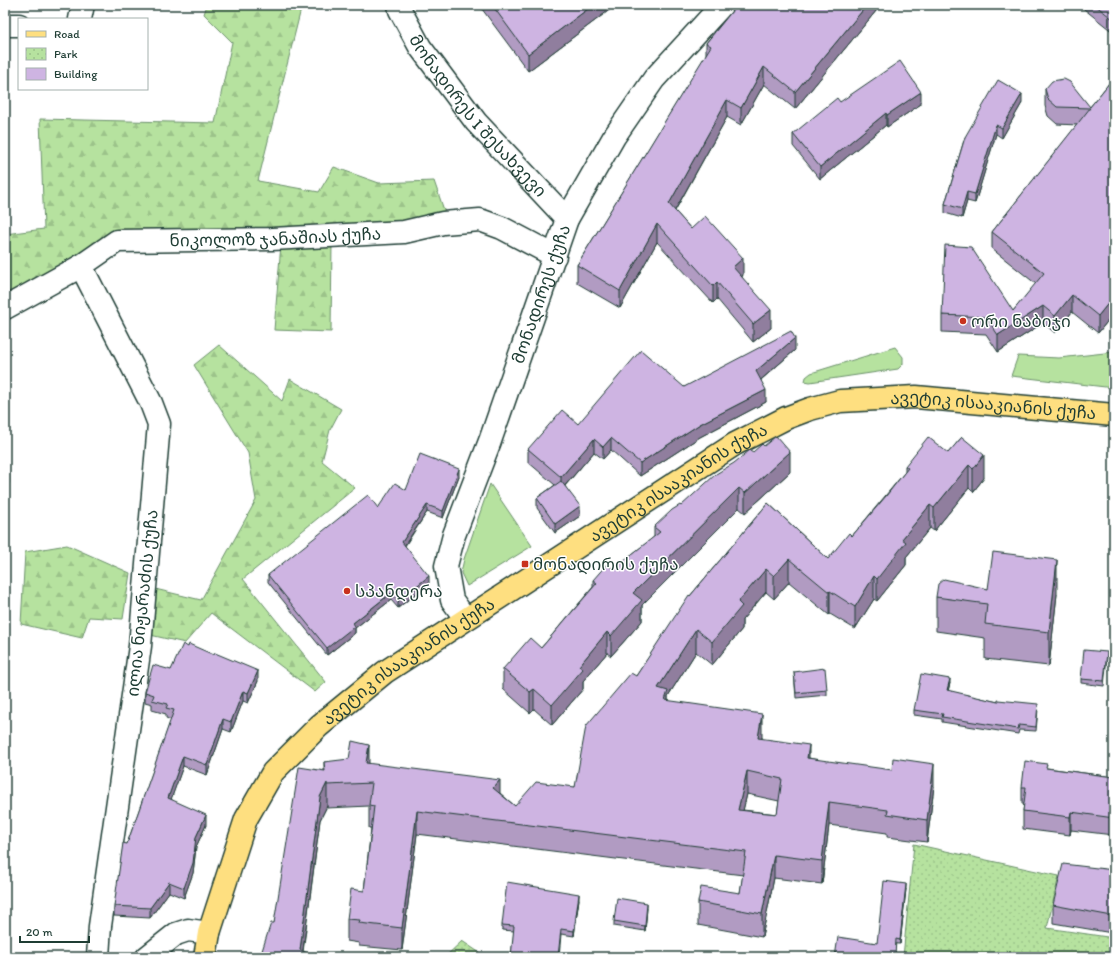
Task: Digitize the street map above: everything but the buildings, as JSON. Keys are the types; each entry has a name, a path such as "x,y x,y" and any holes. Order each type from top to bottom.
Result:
{"main road":[{"name":"ავეტიკ ისააკიანის ქუჩა","path":"205,957 209,933 246,819 273,772 319,726 385,672 465,618 735,444 786,418 810,409 840,401 916,397 1114,415"}],"street":[{"path":"80,18 83,5"},
{"name":"მონადირეს I შესახვევი","path":"399,5 400,10 420,47 476,122 568,219"},
{"name":"მონადირეს ქუჩა","path":"465,618 452,600 446,566 454,535 490,441 568,219 614,137 654,79 722,5"},
{"path":"5,25 18,25"},
{"name":"ნიკოლოზ ჯანაშიას ქუჩა","path":"5,308 81,266 117,241 272,239 404,232 443,224 480,220 502,228 555,256"},
{"name":"ილია ნიჟარაძის ქუჩა","path":"81,266 151,403 158,424 140,646 100,926 98,957"},
{"path":"147,957 176,934 188,930 209,933"}],"green space":[{"path":"207,5 302,5 258,181 319,192 334,167 379,183 434,181 446,216 399,224 119,233 6,295 5,234 44,229 40,119 215,123 232,42 204,14"},
{"path":"332,241 331,332 274,330 281,244"},
{"path":"219,345 282,401 290,379 341,409 330,430 322,461 355,488 243,579 326,682 315,692 211,613 185,643 146,634 151,588 201,600 256,500 248,453 194,365"},
{"path":"895,347 903,357 903,364 898,369 810,382 805,381 806,377 811,373"},
{"path":"1114,352 1114,388 1011,376 1018,356 1059,358"},
{"path":"490,484 532,546 467,586 461,573 464,559"},
{"path":"67,545 130,573 123,619 89,617 82,638 21,624 25,552"},
{"path":"914,844 1059,876 1047,928 1114,938 1114,957 903,957"},
{"path":"462,941 480,953 477,957 445,957"}],"place":[{"name":"ორი ნაბიჯი","path":"963,321"},
{"name":"მონადირის ქუჩა","path":"525,564"},
{"name":"სპანდერა","path":"347,591"}]}
